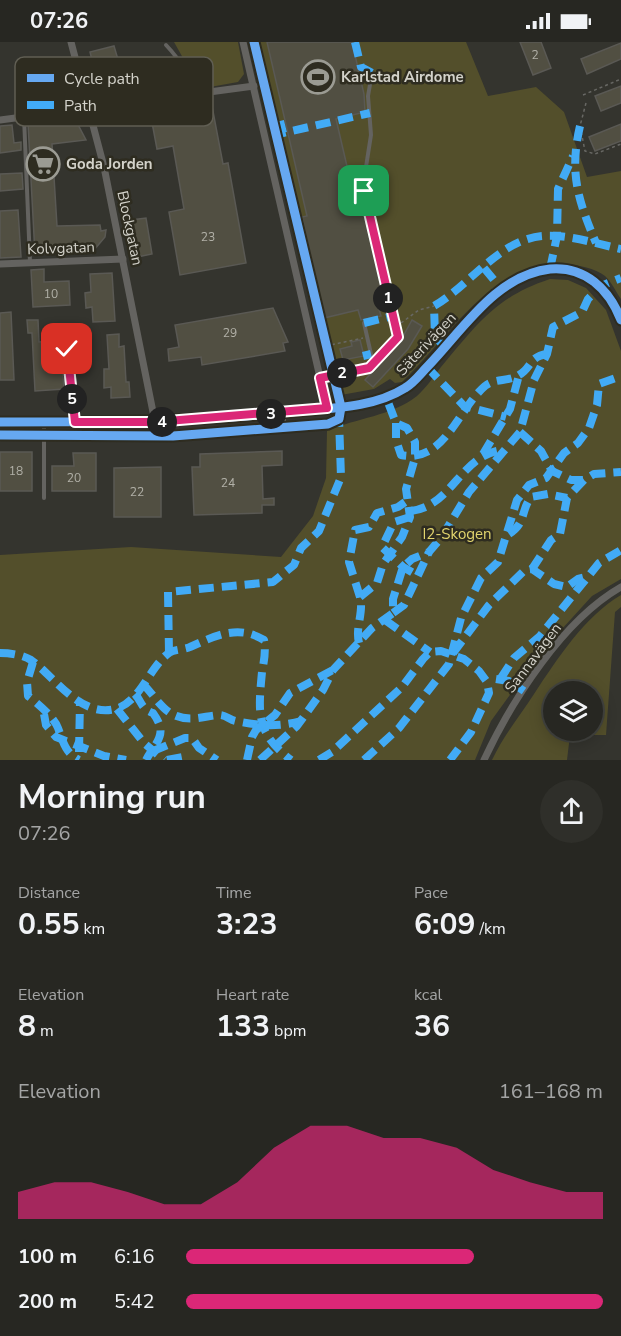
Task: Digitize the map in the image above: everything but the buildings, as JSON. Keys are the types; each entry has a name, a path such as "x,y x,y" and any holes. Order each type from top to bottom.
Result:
{"street":[{"name":"Blockgatan","path":"71,42 75,57"},
{"path":"243,42 327,408"},
{"path":"213,91 254,86"},
{"path":"0,120 15,118"},
{"name":"Blockgatan","path":"93,126 123,259 155,422"},
{"name":"Kolvgatan","path":"0,264 123,259"},
{"name":"Säterivägen","path":"0,422 173,421 283,413 379,400 407,387 472,315 492,297 520,278 550,269 576,271 599,283 615,305 621,320"},
{"name":"Sannavägen","path":"484,760 498,729 547,658 598,600 621,586"}],"lane":[{"path":"165,45 177,57"},
{"path":"320,378 366,369 396,341 397,327 363,186 370,135 368,96 372,73"},
{"path":"24,126 30,262"},
{"path":"364,323 373,363"},
{"path":"67,349 75,422"},
{"path":"283,413 285,428"},
{"path":"173,421 173,436"},
{"path":"44,422 44,498"}],"path":[{"path":"582,95 621,79"},
{"path":"586,103 580,126 585,151 595,154 621,144"},
{"path":"397,327 419,310 434,306"},
{"path":"326,346 367,337"}],"green space":[{"path":"174,42 238,42 244,74 238,82 213,86 213,57 182,57"},
{"path":"259,42 466,42 488,96 536,87 564,112 587,177 621,171 621,299 601,273 566,264 540,266 516,275 494,288 455,324 402,382 395,383 390,379 374,389 341,395"},
{"name":"I2-Skogen","path":"550,279 568,280 586,288 606,310 621,351 621,579 592,596 541,652 491,721 475,760 0,760 0,555 131,547 281,557 313,516 326,478 327,431 407,403 427,386 465,338 488,314 515,294"},
{"path":"621,595 621,607 615,612 606,735 603,735 603,681 543,681 543,741 569,741 567,760 492,760 507,734 562,653 595,615"}],"marked path":[{"path":"355,42 361,67 372,73"},
{"path":"280,121 283,133 370,113"},
{"path":"580,126 575,172 584,213 596,243"},
{"path":"550,269 557,236 558,189 573,156"},
{"path":"445,348 435,336 434,306 513,245 527,239 553,236 621,249"},
{"path":"484,268 494,280 498,293"},
{"path":"260,760 297,726 323,690 333,670 372,628 393,613 393,599 403,567 412,559 429,552 441,538 469,492 520,432 534,380 547,354 553,327 582,312 588,299 601,286 621,278"},
{"path":"364,323 393,316"},
{"path":"363,356 371,354"},
{"path":"396,423 396,440 401,455 416,456 428,451 449,432 485,386 519,375 533,360 547,354"},
{"path":"427,367 464,406 506,417"},
{"path":"483,454 510,409 519,375"},
{"path":"364,760 399,728 449,664 461,618 481,578 498,562 517,500 529,485 546,478 564,453 578,443 589,428 597,405 599,384 621,376"},
{"path":"359,643 360,597 377,583 383,564 402,537 410,517 406,489 415,458 415,442 407,428 396,423 386,397"},
{"path":"169,653 168,592 273,582 294,565 301,548 319,531 341,477 339,419"},
{"path":"520,432 541,451 552,471 571,480 584,480"},
{"path":"411,511 437,500 477,460 489,453 504,450"},
{"path":"532,569 551,540 560,534 567,498 584,480 594,474 621,472"},
{"path":"509,534 521,521 531,497 548,494 567,498"},
{"path":"360,597 349,562 355,530 369,527 377,513 398,507 408,500"},
{"path":"410,517 394,522 382,547 403,567 417,575"},
{"path":"501,678 514,658 540,636 599,563 621,550"},
{"path":"393,613 404,605 429,552"},
{"path":"453,653 489,605 525,570 532,569 554,584 567,587 578,579 590,576"},
{"path":"385,620 430,652"},
{"path":"0,653 31,660 68,694 90,707 102,710 115,709 131,700 162,659 171,652 227,633 254,635 264,640 265,644 260,700 262,722 271,741 291,760"},
{"path":"319,760 332,752 402,687 430,652 441,651 464,659 479,671 487,682 489,693 471,732 450,760"},
{"path":"33,662 27,682 28,696 53,719 68,750 79,760"},
{"path":"247,760 252,737 256,730 275,715 290,693 333,670"},
{"path":"496,679 509,681 524,691"},
{"path":"143,684 160,704 178,717 196,718 219,715 236,721 269,725 301,721"},
{"path":"135,694 144,707 153,713 160,727 159,738 146,760"},
{"path":"79,752 80,701"},
{"path":"117,709 144,743 164,760"},
{"path":"44,714 46,725 56,737 104,756 126,760"},
{"path":"153,751 185,738 192,738 199,748 217,760"},
{"path":"167,760 183,757 187,760"}],"cycle path":[{"path":"0,435 173,436 328,424 339,419 341,407 254,42"},
{"path":"0,422 188,419 262,415 368,403 393,394 411,383 481,307 497,293 531,273 550,269 574,271 594,282 610,299 621,320"}],"place":[{"name":"Karlstad Airdome","path":"318,77"},
{"name":"Goda Jorden","path":"43,164"}],"route":[{"path":"67,349 75,422 155,422 258,416 327,408 320,378 369,368 398,337 364,191"}]}
